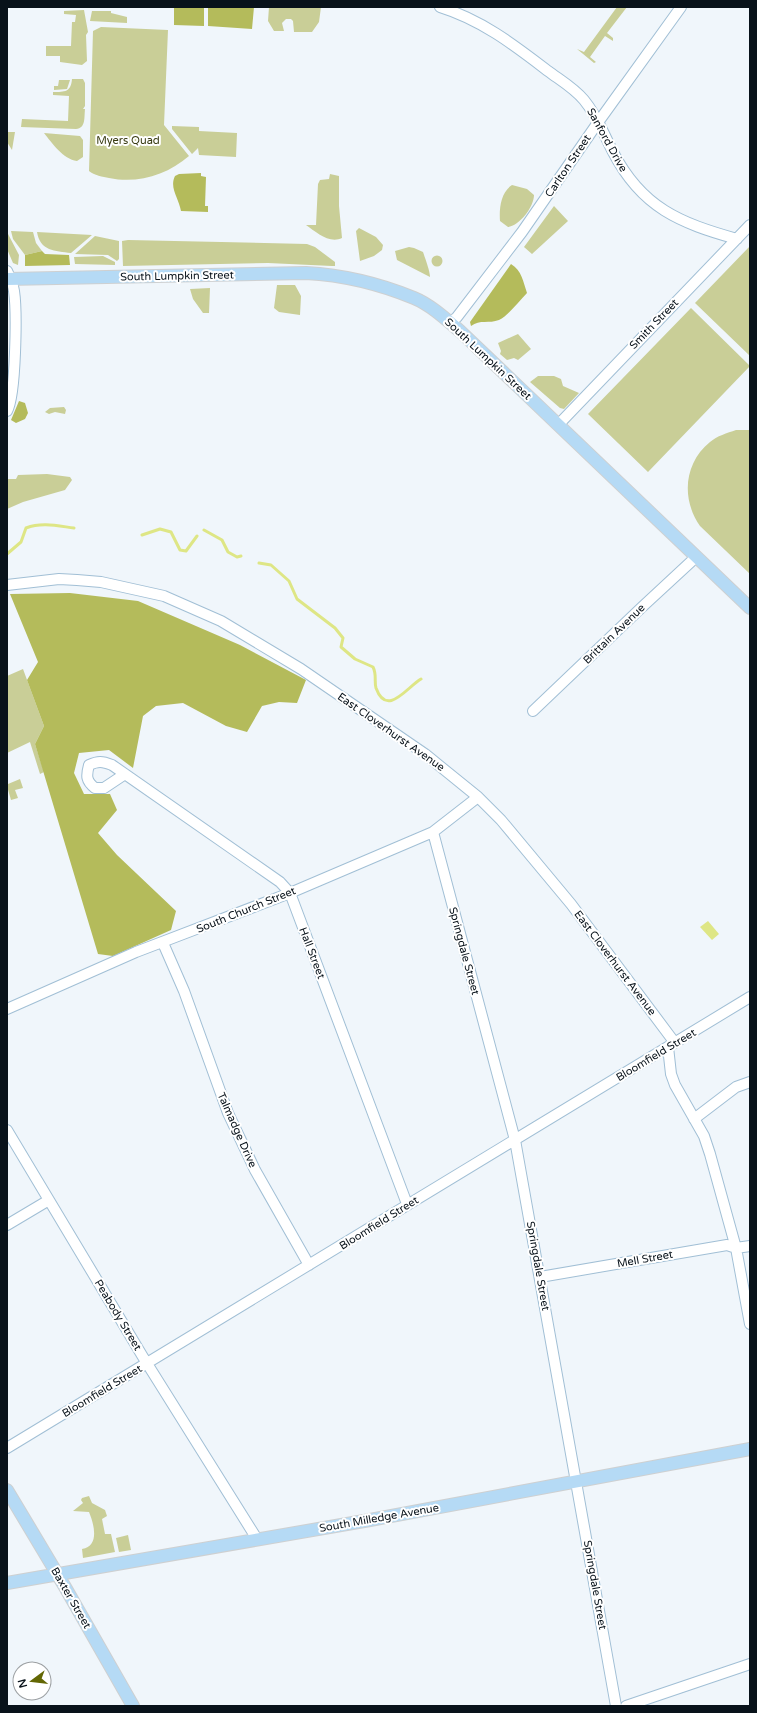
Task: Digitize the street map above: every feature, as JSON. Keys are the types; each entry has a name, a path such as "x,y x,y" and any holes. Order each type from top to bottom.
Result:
{"main road":[{"name":"South Lumpkin Street","path":"8,276 283,273 330,274 382,287 415,298 450,323 559,424 695,558 750,608"},
{"name":"South Milledge Avenue","path":"7,1583 576,1482 750,1449"},
{"name":"Baxter Street","path":"7,1490 58,1574 133,1706"}],"street":[{"name":"Sanford Drive","path":"440,7 469,18 507,39 577,93 599,121 624,172 652,202 685,223 737,239"},
{"name":"Carlton Street","path":"450,323 457,317 514,243 681,7"},
{"name":"Smith Street","path":"559,424 750,225"},
{"path":"7,410 12,394 14,338 14,291 8,276"},
{"name":"Brittain Avenue","path":"533,711 640,608 695,558"},
{"name":"East Cloverhurst Avenue","path":"7,585 59,579 101,582 164,596 221,621 307,673 431,759 478,797 522,844 571,904 671,1045"},
{"name":"Hall Street","path":"125,774 280,882 290,893 407,1204"},
{"name":"South Church Street","path":"7,1009 114,961 290,893 433,832 478,797"},
{"name":"Springdale Street","path":"433,832 515,1140 616,1706"},
{"name":"Talmadge Drive","path":"163,943 184,990 228,1114 255,1170 309,1265"},
{"name":"Bloomfield Street","path":"7,1448 750,997"},
{"path":"671,1045 671,1074 675,1085 704,1136 736,1248 750,1324"},
{"path":"694,1119 736,1087 750,1082"},
{"name":"Peabody Street","path":"7,1130 148,1363 257,1539"},
{"path":"7,1225 49,1200"},
{"name":"Mell Street","path":"540,1277 727,1245 736,1248 750,1246"},
{"path":"626,1706 750,1664"}],"green space":[{"path":"269,7 321,7 319,22 312,32 294,32 293,21 291,19 286,19 282,23 284,31 274,31 268,21"},
{"path":"617,7 627,7 607,33 613,38 613,41 605,36 590,57 596,62 594,63 577,49 584,52"},
{"path":"84,10 88,32 86,35 87,61 82,65 60,62 60,56 46,56 46,46 71,46 72,22 75,22 76,15 64,14 64,11"},
{"path":"92,11 111,11 111,13 127,17 127,23 90,21"},
{"name":"Myers Quad","path":"101,27 168,30 164,125 189,156 162,173 141,179 120,180 93,174 89,171 93,31"},
{"path":"72,79 83,79 85,83 85,106 83,109 85,109 83,125 81,127 76,129 21,127 22,119 68,121 69,96 53,95 53,92 61,92 69,89"},
{"path":"59,80 70,80 67,89 54,90 54,86 58,86"},
{"path":"172,126 199,127 199,131 237,133 236,157 199,155 198,148 192,154 172,129"},
{"path":"7,132 15,132 12,150 7,142"},
{"path":"44,133 80,136 83,140 83,157 77,161 67,157 58,150"},
{"path":"330,174 339,176 339,206 342,238 337,239 328,238 318,234 306,225 316,225 318,184 320,180 329,179"},
{"path":"512,185 527,189 534,195 529,210 521,220 508,227 500,221 500,211 503,196"},
{"path":"554,206 568,221 532,254 524,247"},
{"path":"359,228 376,237 383,245 382,250 374,256 360,261 356,231"},
{"path":"11,231 33,232 36,243 42,251 25,255 13,239"},
{"path":"7,232 19,255 18,265 13,263 7,249"},
{"path":"37,232 92,235 71,253 49,249 41,243"},
{"path":"95,236 119,241 119,259 117,261 108,255 75,254"},
{"path":"122,241 307,244 315,247 335,262 335,266 268,263 123,266"},
{"path":"750,246 750,356 695,303"},
{"path":"409,247 423,252 430,277 397,260 395,251"},
{"path":"437,255 441,257 443,261 441,265 437,267 433,265 431,261 433,257"},
{"path":"103,256 115,262 115,265 75,264 74,257"},
{"path":"277,285 295,285 301,296 300,315 279,312 274,308"},
{"path":"210,288 209,313 203,313 193,299 190,289"},
{"path":"691,308 750,366 648,472 588,414"},
{"path":"518,334 531,349 518,360 514,358 507,360 500,354 501,351 498,343"},
{"path":"538,376 554,376 561,379 563,386 579,393 564,409 560,408 530,382"},
{"path":"64,407 66,410 65,414 55,412 49,414 45,412 50,408"},
{"path":"736,430 750,430 750,574 700,526 694,516 688,493 690,471 701,451 716,438"},
{"path":"47,474 70,477 72,480 65,490 23,502 7,509 7,479 16,479 18,475"},
{"path":"23,669 44,726 35,744 44,772 40,774 30,742 7,753 7,676"},
{"path":"20,779 23,788 15,790 18,798 11,800 7,786 8,784"},
{"path":"89,1496 92,1503 105,1510 107,1516 102,1519 105,1534 111,1534 115,1552 83,1558 82,1549 88,1547 93,1539 93,1522 89,1512 73,1511 83,1503 81,1500 82,1498"},
{"path":"128,1535 131,1550 119,1552 116,1538"}],"shaded area":[{"path":"204,7 204,26 174,25 174,8"},
{"path":"254,7 252,29 208,26 208,8"},
{"path":"201,173 201,176 206,177 205,206 208,206 208,212 181,211 173,185 175,176 179,174"},
{"path":"42,251 45,254 69,255 70,265 25,266 25,255"},
{"path":"511,264 520,273 527,293 503,318 492,322 481,322 471,326 470,322"},
{"path":"19,401 25,403 28,413 25,419 16,423 11,420"},
{"path":"70,593 138,601 240,645 306,680 297,703 279,702 262,706 247,732 226,726 183,703 156,706 143,716 133,768 109,750 79,753 74,773 84,794 110,794 117,810 98,833 117,855 176,911 171,930 113,956 98,954 35,744 44,726 27,680 38,662 10,594"},
{"path":"708,921 719,934 712,940 700,927"}],"waterway":[{"path":"7,554 21,542 26,528 38,525 74,528"},
{"path":"142,535 160,529 171,532 180,550 186,551 197,536"},
{"path":"204,530 222,540 228,552 237,557 241,556"},
{"path":"259,563 271,565 289,581 297,599 335,628 343,638 341,647 355,659 373,667 376,688 381,697 386,700 397,698 421,679"}]}
